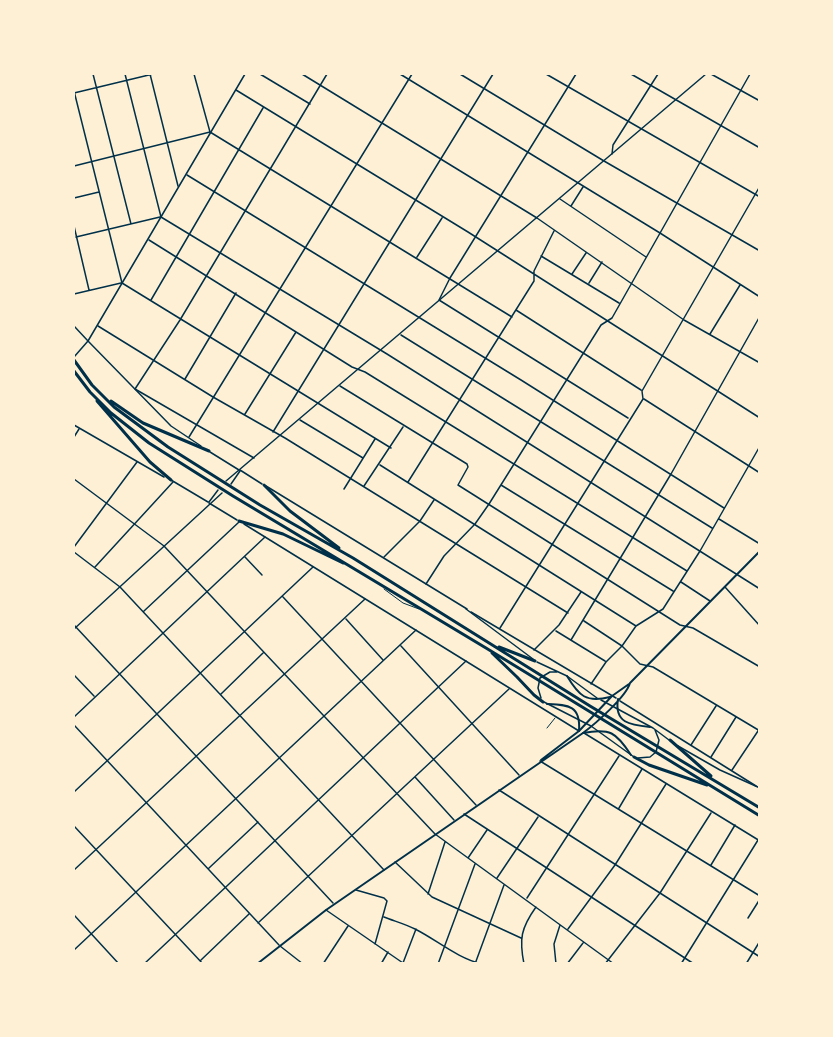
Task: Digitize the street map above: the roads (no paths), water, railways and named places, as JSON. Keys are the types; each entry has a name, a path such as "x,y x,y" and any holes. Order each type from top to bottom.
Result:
{"highway":[{"path":"74,360 102,395 135,424 214,477 353,558 610,719 759,808"},
{"path":"74,371 103,411 150,462 173,481"},
{"path":"90,392 130,429 210,482 759,816"},
{"path":"102,395 143,423 209,451"},
{"path":"264,485 290,511 353,558"},
{"path":"239,521 283,534 356,570"},
{"path":"492,644 535,661"},
{"path":"486,648 545,703"},
{"path":"670,740 719,783"},
{"path":"632,756 649,765 717,789"}],"main road":[{"path":"257,963 334,904 540,761 579,730 612,696 630,683 759,551"},
{"path":"567,676 578,692 586,698 598,700 612,696"},
{"path":"540,761 583,733 629,688 630,683"},
{"path":"618,699 617,711 623,720 631,724 650,727"},
{"path":"545,703 562,705 574,710 579,718 579,730"},
{"path":"583,733 608,730 617,737 632,756"}],"street":[{"path":"93,74 131,224"},
{"path":"125,74 160,217"},
{"path":"178,187 151,74 74,92 122,283 391,447"},
{"path":"194,74 210,132 512,317"},
{"path":"74,360 97,326 245,74"},
{"path":"260,74 310,104"},
{"path":"302,74 501,195 684,320 759,363"},
{"path":"135,389 180,320 327,74"},
{"path":"400,74 660,233 759,297"},
{"path":"188,438 412,74"},
{"path":"460,74 759,251"},
{"path":"273,432 494,74"},
{"path":"546,74 759,197"},
{"path":"439,300 450,278 576,74"},
{"path":"630,74 759,148"},
{"path":"612,154 613,145 658,74"},
{"path":"226,481 706,74"},
{"path":"711,74 759,101"},
{"path":"426,584 444,556 475,524 489,504 601,325 612,318 750,74"},
{"path":"236,90 498,251 759,418"},
{"path":"150,301 264,107"},
{"path":"74,166 210,132"},
{"path":"186,174 554,400 724,508"},
{"path":"571,207 583,186"},
{"path":"500,629 643,399 642,391 759,186"},
{"path":"74,198 99,192"},
{"path":"560,199 646,257"},
{"path":"76,237 160,217 460,400 759,589"},
{"path":"416,258 443,217"},
{"path":"74,226 89,290"},
{"path":"407,482 534,281 534,271 555,230"},
{"path":"148,239 687,571"},
{"path":"572,274 586,252"},
{"path":"541,256 620,303"},
{"path":"589,284 602,262"},
{"path":"74,294 122,283"},
{"path":"709,335 740,285"},
{"path":"185,379 236,293"},
{"path":"439,300 629,419"},
{"path":"516,310 642,391"},
{"path":"571,640 671,474 759,316"},
{"path":"74,326 171,426 188,438 466,609 618,699 759,788"},
{"path":"97,326 568,613"},
{"path":"244,415 296,331"},
{"path":"400,334 712,528"},
{"path":"339,386 469,465 458,485 660,612 685,627 693,628 759,667"},
{"path":"135,389 254,458"},
{"path":"643,399 759,473"},
{"path":"299,419 363,458"},
{"path":"74,425 173,481 759,840 681,963"},
{"path":"363,487 378,464 380,465 404,426"},
{"path":"74,437 80,428"},
{"path":"344,489 376,439"},
{"path":"591,684 636,626 660,612 700,551 759,446"},
{"path":"74,548 137,462"},
{"path":"380,465 636,626"},
{"path":"231,484 240,470"},
{"path":"74,480 164,546 435,834 614,963"},
{"path":"95,568 173,481"},
{"path":"500,484 619,560 674,592"},
{"path":"209,503 218,490"},
{"path":"222,493 74,627 334,904"},
{"path":"383,557 420,521 435,500"},
{"path":"718,518 759,544"},
{"path":"143,611 239,521"},
{"path":"74,717 265,537"},
{"path":"74,552 120,587 384,870"},
{"path":"245,556 262,575"},
{"path":"74,792 314,567"},
{"path":"681,582 710,601"},
{"path":"724,587 759,626"},
{"path":"534,650 555,630 581,591"},
{"path":"282,596 476,805"},
{"path":"74,870 366,598"},
{"path":"466,609 535,661 567,676 630,717 655,729 699,760 759,788"},
{"path":"345,618 384,660"},
{"path":"583,621 622,646 640,664 647,665 759,730 731,770"},
{"path":"74,950 416,630"},
{"path":"555,630 606,662"},
{"path":"400,645 519,775"},
{"path":"220,694 264,653"},
{"path":"144,963 466,661"},
{"path":"561,673 552,672 540,678 538,688 545,703 591,726 632,756 646,758 656,752 658,738 655,729"},
{"path":"74,675 95,697"},
{"path":"258,923 510,688"},
{"path":"691,745 717,704"},
{"path":"711,758 736,717"},
{"path":"74,725 249,914 280,945 303,963"},
{"path":"526,899 619,755"},
{"path":"540,761 733,879 759,898 748,918"},
{"path":"619,809 642,769"},
{"path":"415,777 455,820"},
{"path":"568,930 615,865 666,783"},
{"path":"498,790 759,957"},
{"path":"605,963 660,893 712,812"},
{"path":"464,814 694,963"},
{"path":"497,879 539,816"},
{"path":"208,869 258,822"},
{"path":"710,866 735,825"},
{"path":"74,826 203,963"},
{"path":"468,858 487,829"},
{"path":"428,895 446,842"},
{"path":"395,862 428,895 521,938"},
{"path":"438,963 475,863"},
{"path":"476,963 504,884"},
{"path":"355,890 384,898 387,901 375,944"},
{"path":"524,963 521,938 528,917 536,906"},
{"path":"326,910 403,963 416,929"},
{"path":"200,961 249,914"},
{"path":"74,915 119,963"},
{"path":"384,917 416,929 444,947 476,963 482,963"},
{"path":"556,963 554,944 560,924"},
{"path":"323,963 348,926"},
{"path":"746,963 759,940"},
{"path":"567,963 584,942"},
{"path":"381,963 388,952"}],"lane":[{"path":"547,728 556,716"}]}
